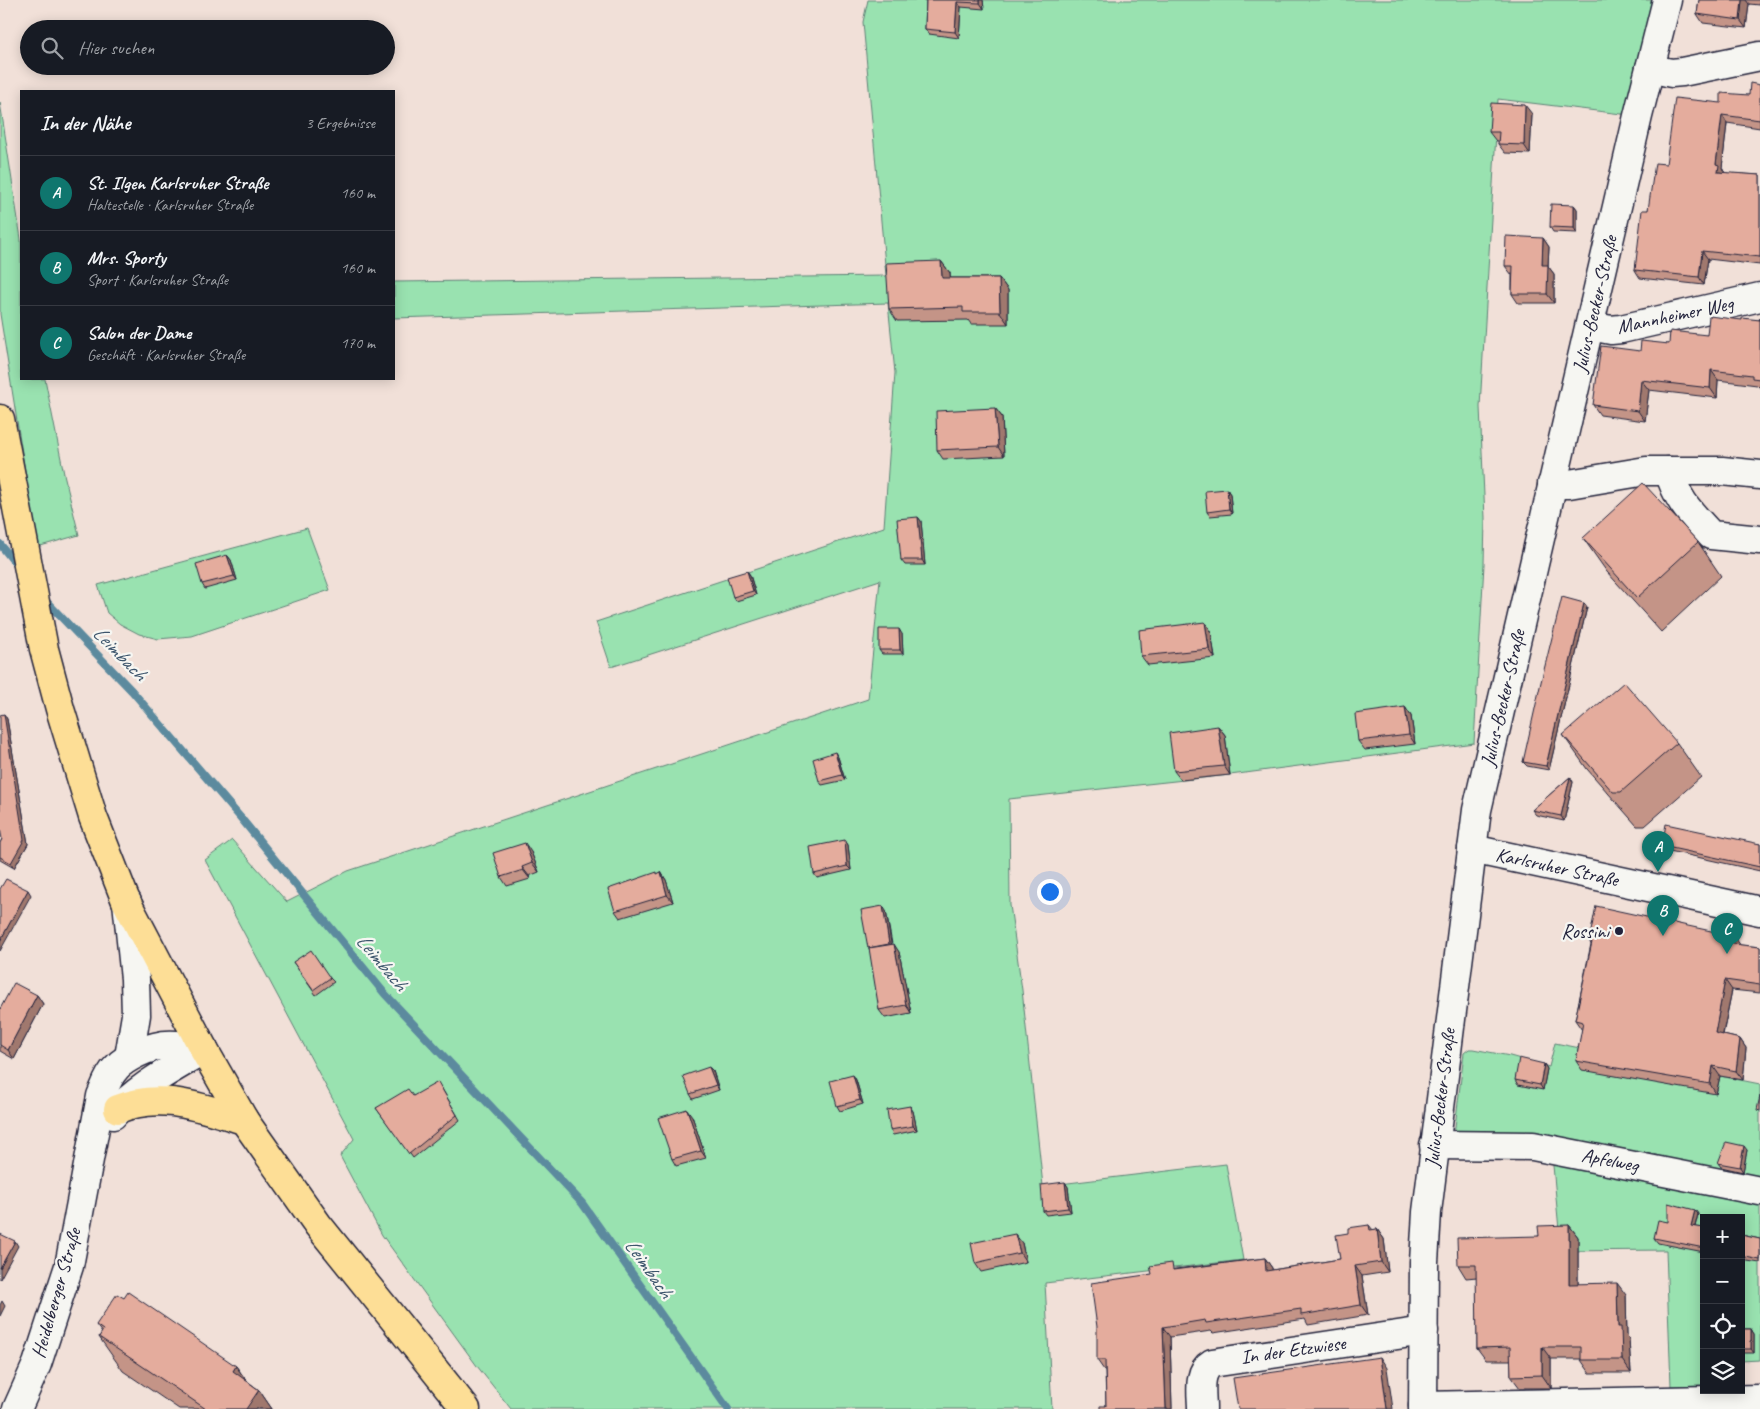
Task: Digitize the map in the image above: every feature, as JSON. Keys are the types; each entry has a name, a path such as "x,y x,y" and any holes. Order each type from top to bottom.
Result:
{"main road":[{"path":"0,419 44,650 93,817 126,901 204,1050 244,1120 318,1225 466,1409"},
{"path":"118,1109 134,1103 162,1101 210,1110 244,1120"}],"street":[{"name":"Julius-Becker-Straße","path":"1423,1408 1425,1236 1446,1146 1477,810 1667,0"},
{"path":"1650,68 1671,73 1682,72 1760,56"},
{"name":"Mannheimer Weg","path":"1590,326 1610,330 1621,329 1760,298"},
{"path":"1669,471 1680,501 1711,535 1760,540"},
{"path":"1552,484 1569,484 1636,472 1722,471 1760,474"},
{"name":"Karlsruher Straße","path":"1472,849 1760,911"},
{"path":"126,901 135,979 136,1015 129,1057"},
{"name":"Heidelberger Straße","path":"17,1409 37,1364 69,1266 101,1096 110,1076 129,1057 153,1046 175,1044 204,1050"},
{"name":"Heidelberger Straße","path":"92,1145 118,1109 147,1083 204,1050"},
{"name":"Apfelweg","path":"1446,1146 1533,1146 1760,1191"},
{"name":"In der Etzwiese","path":"1202,1409 1202,1375 1212,1362 1424,1331"},
{"path":"1423,1408 1760,1399"}],"green space":[{"path":"868,0 1667,0 1638,116 1498,99 1480,407 1485,518 1474,743 1230,775 1009,799 1010,905 1022,990 1043,1186 1226,1164 1243,1260 1045,1283 1052,1409 511,1409 477,1366 382,1235 340,1156 354,1139 205,860 232,840 287,902 348,871 868,699 880,580 611,667 596,622 884,527 895,373 888,303 395,318 395,282 886,276 863,22"},
{"path":"0,102 20,232 20,380 45,380 64,474 79,535 37,547 0,314"},
{"path":"307,528 330,590 192,636 158,639 139,634 120,624 107,613 98,585"},
{"path":"1555,1043 1760,1084 1760,1360 1745,1361 1745,1214 1700,1214 1700,1385 1671,1386 1666,1250 1561,1251 1552,1155 1454,1135 1464,1053 1469,1049 1510,1056 1549,1067"}],"building":[{"path":"926,0 980,0 980,3 957,2 955,32 925,29"},
{"path":"1699,0 1742,0 1740,20 1697,14"},
{"path":"1750,83 1760,85 1760,120 1722,115 1716,164 1719,165 1718,172 1760,175 1760,257 1702,251 1699,277 1635,270 1642,210 1648,210 1655,163 1666,164 1675,98 1721,103 1721,93 1749,95"},
{"path":"1491,103 1525,105 1524,145 1498,144 1499,132 1489,132"},
{"path":"1551,204 1574,205 1574,228 1550,227"},
{"path":"1506,236 1543,238 1542,265 1548,265 1547,294 1512,294 1513,266 1505,266"},
{"path":"941,261 942,278 999,278 1000,312 963,312 963,307 889,309 886,263"},
{"path":"1709,316 1760,320 1760,379 1752,378 1752,375 1711,370 1710,388 1641,380 1638,411 1593,405 1601,346 1640,351 1641,341 1669,344 1670,331 1707,335"},
{"path":"995,408 998,447 937,450 936,411"},
{"path":"1643,483 1698,542 1637,598 1583,538"},
{"path":"1227,489 1229,509 1207,512 1205,491"},
{"path":"918,517 922,560 901,560 897,519"},
{"path":"227,555 234,576 202,584 196,564"},
{"path":"747,571 753,591 733,597 727,577"},
{"path":"1562,597 1584,603 1546,766 1523,762"},
{"path":"1205,622 1209,649 1141,656 1139,630"},
{"path":"879,629 899,629 900,650 879,650"},
{"path":"1624,682 1677,743 1621,792 1613,792 1563,735"},
{"path":"1405,707 1409,735 1358,741 1355,714"},
{"path":"4,714 24,840 11,863 0,857 0,843 2,839 0,828 0,715"},
{"path":"1218,726 1224,766 1174,771 1169,733"},
{"path":"835,752 842,775 819,781 813,759"},
{"path":"1570,777 1561,816 1532,810"},
{"path":"1666,824 1760,844 1760,867 1662,846"},
{"path":"845,840 847,866 814,874 810,847"},
{"path":"525,843 532,863 522,867 523,870 501,877 493,853"},
{"path":"657,872 657,874 661,872 667,895 615,911 608,889"},
{"path":"6,879 28,890 0,941 0,889"},
{"path":"883,906 889,944 868,948 861,910"},
{"path":"1596,906 1734,936 1733,944 1760,947 1760,985 1725,980 1715,1033 1740,1039 1736,1071 1713,1066 1710,1084 1576,1061 1583,1022 1575,1020 1592,942 1589,941"},
{"path":"894,944 906,1005 879,1010 869,948"},
{"path":"311,950 330,978 313,990 293,962"},
{"path":"14,983 37,995 8,1050 0,1045 0,1009"},
{"path":"1519,1058 1544,1064 1540,1085 1515,1080"},
{"path":"709,1067 716,1085 690,1094 683,1076"},
{"path":"853,1075 860,1100 837,1106 830,1081"},
{"path":"438,1082 457,1115 409,1154 376,1108 408,1089 413,1096"},
{"path":"1760,1096 1760,1111 1757,1110"},
{"path":"910,1106 913,1126 890,1130 887,1110"},
{"path":"687,1109 701,1151 672,1159 658,1118"},
{"path":"1726,1142 1744,1146 1740,1167 1718,1163"},
{"path":"1065,1182 1068,1208 1043,1211 1041,1185"},
{"path":"1668,1203 1695,1210 1691,1226 1700,1227 1700,1247 1654,1238 1658,1220 1668,1222"},
{"path":"1369,1225 1370,1230 1377,1229 1381,1262 1355,1266 1361,1305 1301,1315 1301,1309 1206,1323 1205,1320 1163,1327 1166,1409 1100,1409 1100,1406 1106,1406 1105,1360 1097,1360 1097,1327 1091,1283 1152,1274 1150,1266 1172,1263 1173,1270 1265,1258 1266,1271 1340,1259 1336,1235 1348,1233 1348,1228"},
{"path":"1569,1225 1569,1284 1617,1283 1618,1327 1621,1327 1622,1360 1581,1360 1581,1347 1542,1347 1542,1375 1511,1376 1510,1347 1477,1348 1476,1265 1458,1265 1457,1238 1539,1236 1538,1226"},
{"path":"0,1234 15,1241 0,1268"},
{"path":"1015,1234 1020,1253 975,1263 971,1243"},
{"path":"1745,1236 1760,1239 1760,1260 1745,1257"},
{"path":"128,1292 236,1366 233,1371 259,1390 246,1409 206,1409 99,1337 103,1330 96,1325 117,1294 124,1298"},
{"path":"1745,1329 1751,1329 1751,1349 1745,1349"},
{"path":"1380,1357 1387,1409 1238,1409 1233,1378"}],"waterway":[{"name":"Leimbach","path":"0,544 19,568"},
{"name":"Leimbach","path":"43,598 132,691 240,817 385,994 582,1203 728,1409"}],"place":[{"name":"St. Ilgen Karlsruher Straße","path":"1658,872"},
{"name":"Rossini","path":"1619,931"},
{"name":"Mrs. Sporty","path":"1663,936"},
{"name":"Salon der Dame","path":"1727,954"}]}
